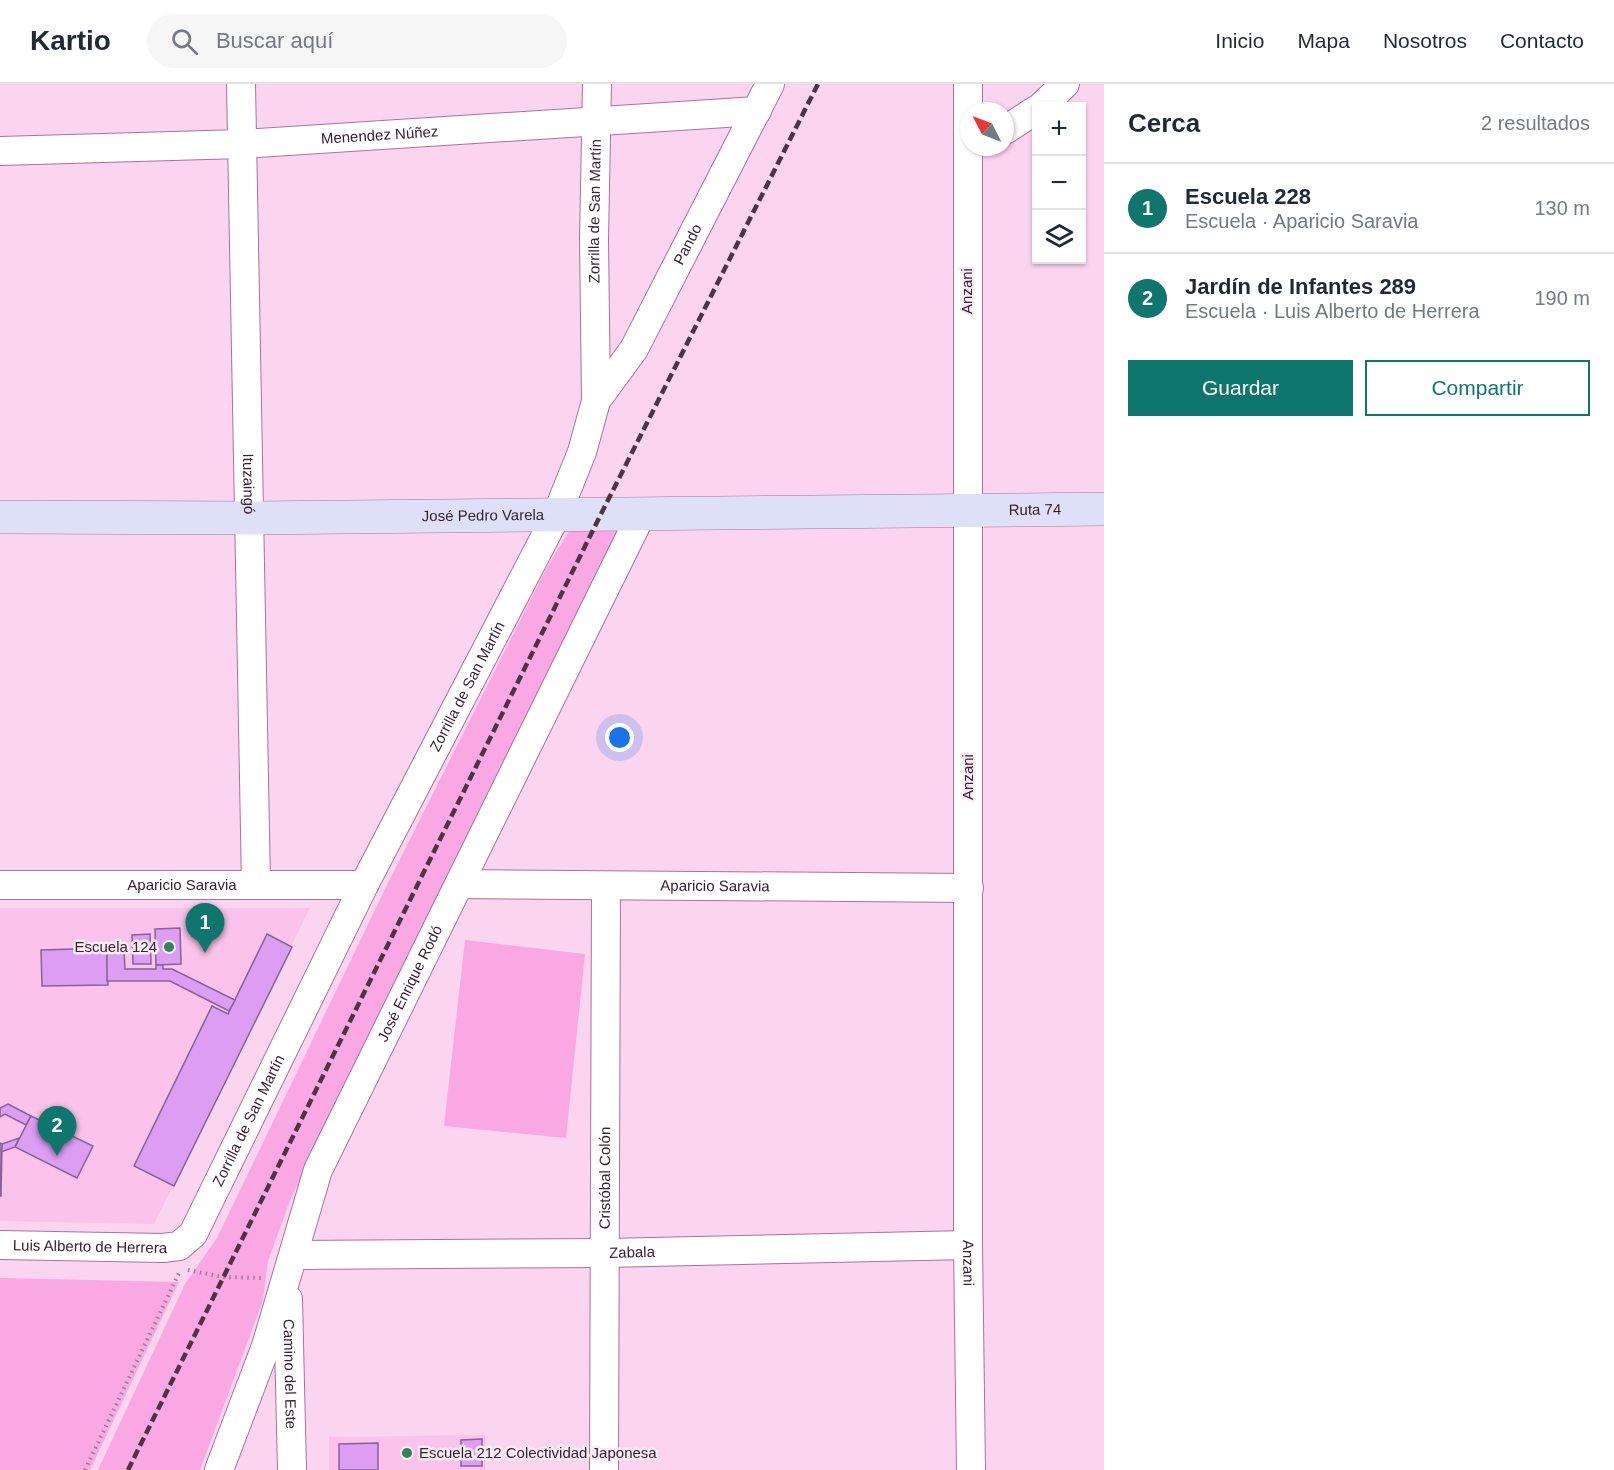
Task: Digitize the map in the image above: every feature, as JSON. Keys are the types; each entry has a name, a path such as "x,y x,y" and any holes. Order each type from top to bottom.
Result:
{"street":[{"name":"Ituzaingó","path":"241,84 256,885"},
{"name":"Zorrilla de San Martín","path":"179,1246 193,1234 364,885 557,514 582,452 597,401 594,239 597,84"},
{"name":"Pando","path":"597,401 634,349 770,84"},
{"name":"Anzani","path":"968,84 968,102"},
{"path":"1046,102 1065,84"},
{"name":"Menendez Núñez","path":"0,151 241,144 757,111"},
{"path":"1014,124 1032,113"},
{"name":"Anzani","path":"968,156 966,512 970,1470"},
{"name":"Ruta 74","path":"966,512 1104,509"},
{"name":"José Pedro Varela","path":"0,517 250,518 966,512"},
{"name":"José Enrique Rodó","path":"219,1470 266,1346 318,1170 642,513"},
{"name":"Aparicio Saravia","path":"460,884 969,888"},
{"name":"Aparicio Saravia","path":"0,885 364,885"},
{"name":"Cristóbal Colón","path":"604,1470 606,886"},
{"name":"Luis Alberto de Herrera","path":"0,1245 163,1248 179,1246"},
{"name":"Zabala","path":"290,1267 604,1253 968,1245"},
{"name":"Camino del Este","path":"290,1267 292,1470"}],"path":[{"path":"85,1470 181,1269 223,1277 290,1267"}],"shaded area":[{"path":"569,531 617,531 619,534 291,1198 268,1261 263,1300 200,1470 98,1470 185,1284 217,1238 386,887 546,569"},
{"path":"0,908 310,908 154,1224 0,1221"},
{"path":"465,940 585,954 566,1138 444,1126"},
{"path":"0,1278 179,1282 90,1470 0,1470"},
{"name":"Escuela 212 Colectividad Japonesa","path":"485,1435 485,1470 329,1470 329,1437"}],"building":[{"path":"180,928 181,964 156,965 155,929"},
{"path":"150,934 151,964 133,964 132,935"},
{"path":"267,934 292,947 174,1186 134,1166 212,1006 228,1014"},
{"path":"107,948 108,985 42,986 41,950"},
{"path":"124,951 125,969 156,969 156,965 163,965 163,969 172,969 235,1000 229,1011 170,981 107,981 107,952"},
{"path":"8,1104 31,1116 26,1125 5,1114 0,1117 0,1108"},
{"path":"31,1116 93,1146 77,1178 15,1147"},
{"path":"19,1138 15,1147 1,1152 2,1144"},
{"path":"0,1143 2,1144 1,1196 0,1196"},
{"path":"482,1439 482,1466 461,1466 461,1440"},
{"path":"378,1443 378,1470 339,1470 339,1444"}],"railway":[{"path":"128,1470 601,514 818,84"}],"place":[{"name":"Escuela 124","path":"169,947"},
{"name":"Escuela 228","path":"205,953"},
{"name":"Jardín de Infantes 289","path":"57,1156"},
{"name":"Escuela 212 Colectividad Japonesa","path":"407,1453"}]}
